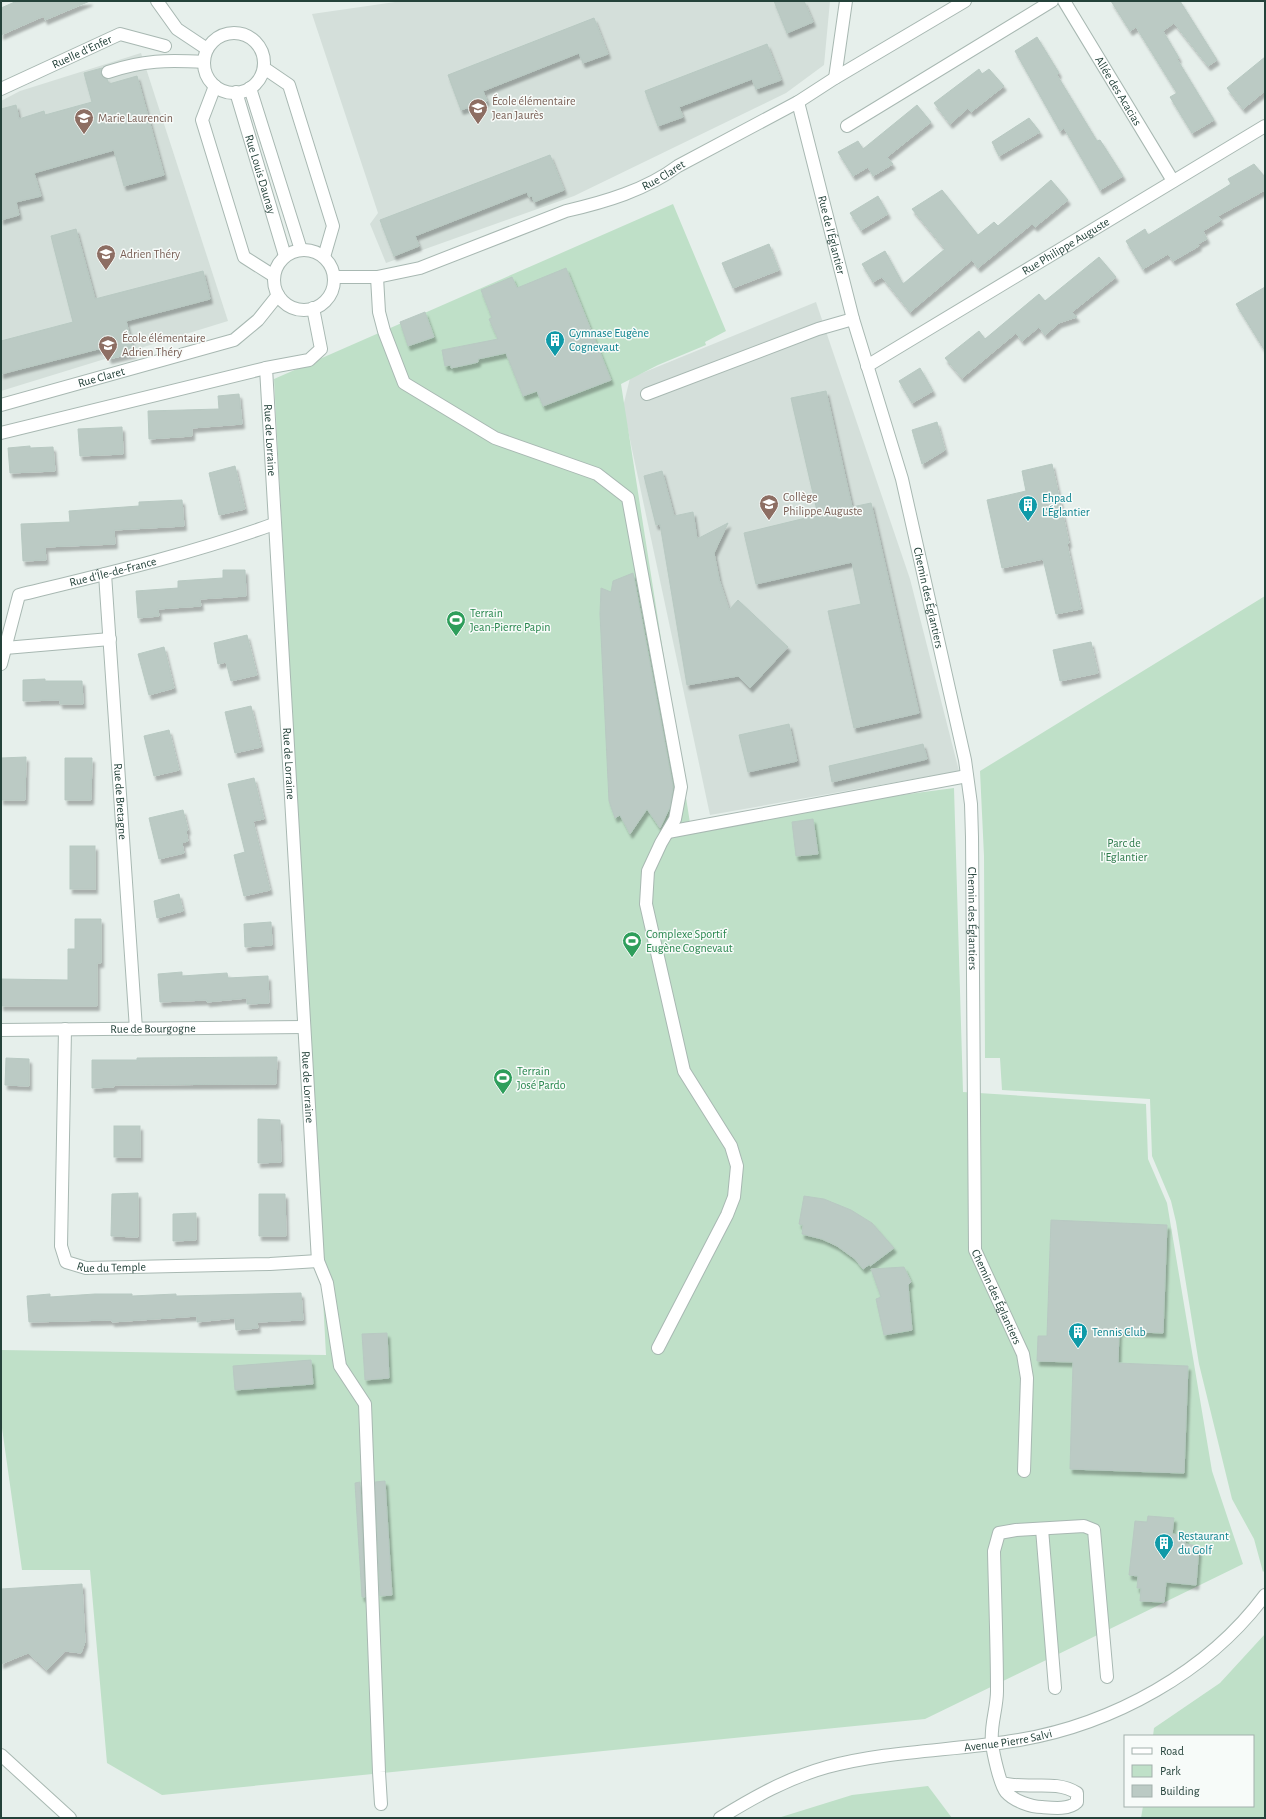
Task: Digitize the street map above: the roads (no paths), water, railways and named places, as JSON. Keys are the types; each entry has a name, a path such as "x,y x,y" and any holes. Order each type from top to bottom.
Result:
{"street":[{"path":"157,1 177,29 207,50"},
{"path":"835,78 846,1"},
{"name":"Rue Claret","path":"334,277 377,278 420,268 566,211 591,205 647,184 667,175 678,166 798,102 835,78 965,1"},
{"path":"847,126 1052,1"},
{"name":"Allée des Acacias","path":"1064,1 1173,181"},
{"path":"229,33 247,36 261,49 264,58 264,68 261,75 250,88 236,92 228,92 215,86 209,79 204,62 207,50 220,36 229,33"},
{"name":"Ruelle d'Enfer","path":"1,90 120,34 165,46"},
{"path":"108,72 132,64 154,61 204,62"},
{"path":"264,68 289,85 294,100 333,226 324,257"},
{"path":"215,86 202,120 244,257 274,276"},
{"name":"Rue Louis Daunay","path":"250,88 301,250"},
{"name":"Rue Louis Daunay","path":"236,92 285,256"},
{"name":"Rue de l'Églantier","path":"798,102 853,318 867,366"},
{"name":"Rue Philippe Auguste","path":"867,366 1265,126"},
{"path":"294,251 313,251 324,257 330,264 334,277 332,290 325,301 313,308 300,310 287,305 278,296 274,283 274,276 278,265 285,256 294,251"},
{"path":"377,278 379,312 384,331 404,384 495,438 597,474 628,498 681,786 675,819 648,871 646,904 684,1071 731,1146 737,1166 734,1197 658,1348"},
{"name":"Rue Claret","path":"1,405 234,340 258,320 278,296"},
{"path":"1,433 266,368 309,360 321,349 313,308"},
{"path":"647,394 818,329 853,318"},
{"name":"Chemin des Églantiers","path":"867,366 902,479 955,712 971,804 975,1250 1023,1354 1027,1378 1024,1471"},
{"name":"Rue de Lorraine","path":"266,368 318,1261 327,1283 340,1366 365,1404 381,1804"},
{"name":"Rue d'Île-de-France","path":"1,664 19,595 106,574 241,536 274,524"},
{"name":"Rue de Bretagne","path":"106,574 136,1029"},
{"path":"5,648 110,639"},
{"path":"668,832 967,776"},
{"name":"Rue de Bourgogne","path":"1,1030 304,1027"},
{"name":"Rue du Temple","path":"65,1029 61,1246 66,1262 86,1268 270,1264 318,1261"},
{"path":"1002,1783 1014,1786 1052,1785 1069,1788 1077,1793 1077,1802 1066,1808 1036,1807 1010,1795 1006,1792 1002,1783 992,1744 991,1730 997,1693 994,1551 999,1533 1084,1526 1094,1530 1107,1677"},
{"path":"1042,1530 1055,1688"},
{"name":"Avenue Pierre Salvi","path":"720,1818 766,1790 802,1775 827,1767 880,1756 1020,1740 1088,1722 1144,1698 1203,1659 1238,1628 1265,1595"},
{"path":"1,1755 70,1818"}],"place":[{"name":"École élémentaire Jean Jaurès","path":"478,125"},
{"name":"Marie Laurencin","path":"84,135"},
{"name":"Adrien Théry","path":"106,271"},
{"name":"Gymnase Eugène Cognevaut","path":"555,357"},
{"name":"École élémentaire Adrien Théry","path":"108,362"},
{"name":"Collège Philippe Auguste","path":"769,521"},
{"name":"Ehpad L'Églantier","path":"1028,522"},
{"name":"Terrain Jean-Pierre Papin","path":"456,637"},
{"name":"Complexe Sportif Eugène Cognevaut","path":"632,958"},
{"name":"Terrain José Pardo","path":"503,1095"},
{"name":"Tennis Club","path":"1078,1349"},
{"name":"Restaurant du Golf","path":"1164,1560"}],"park label":[{"name":"Parc de l'Eglantier","path":"1124,850"}]}
